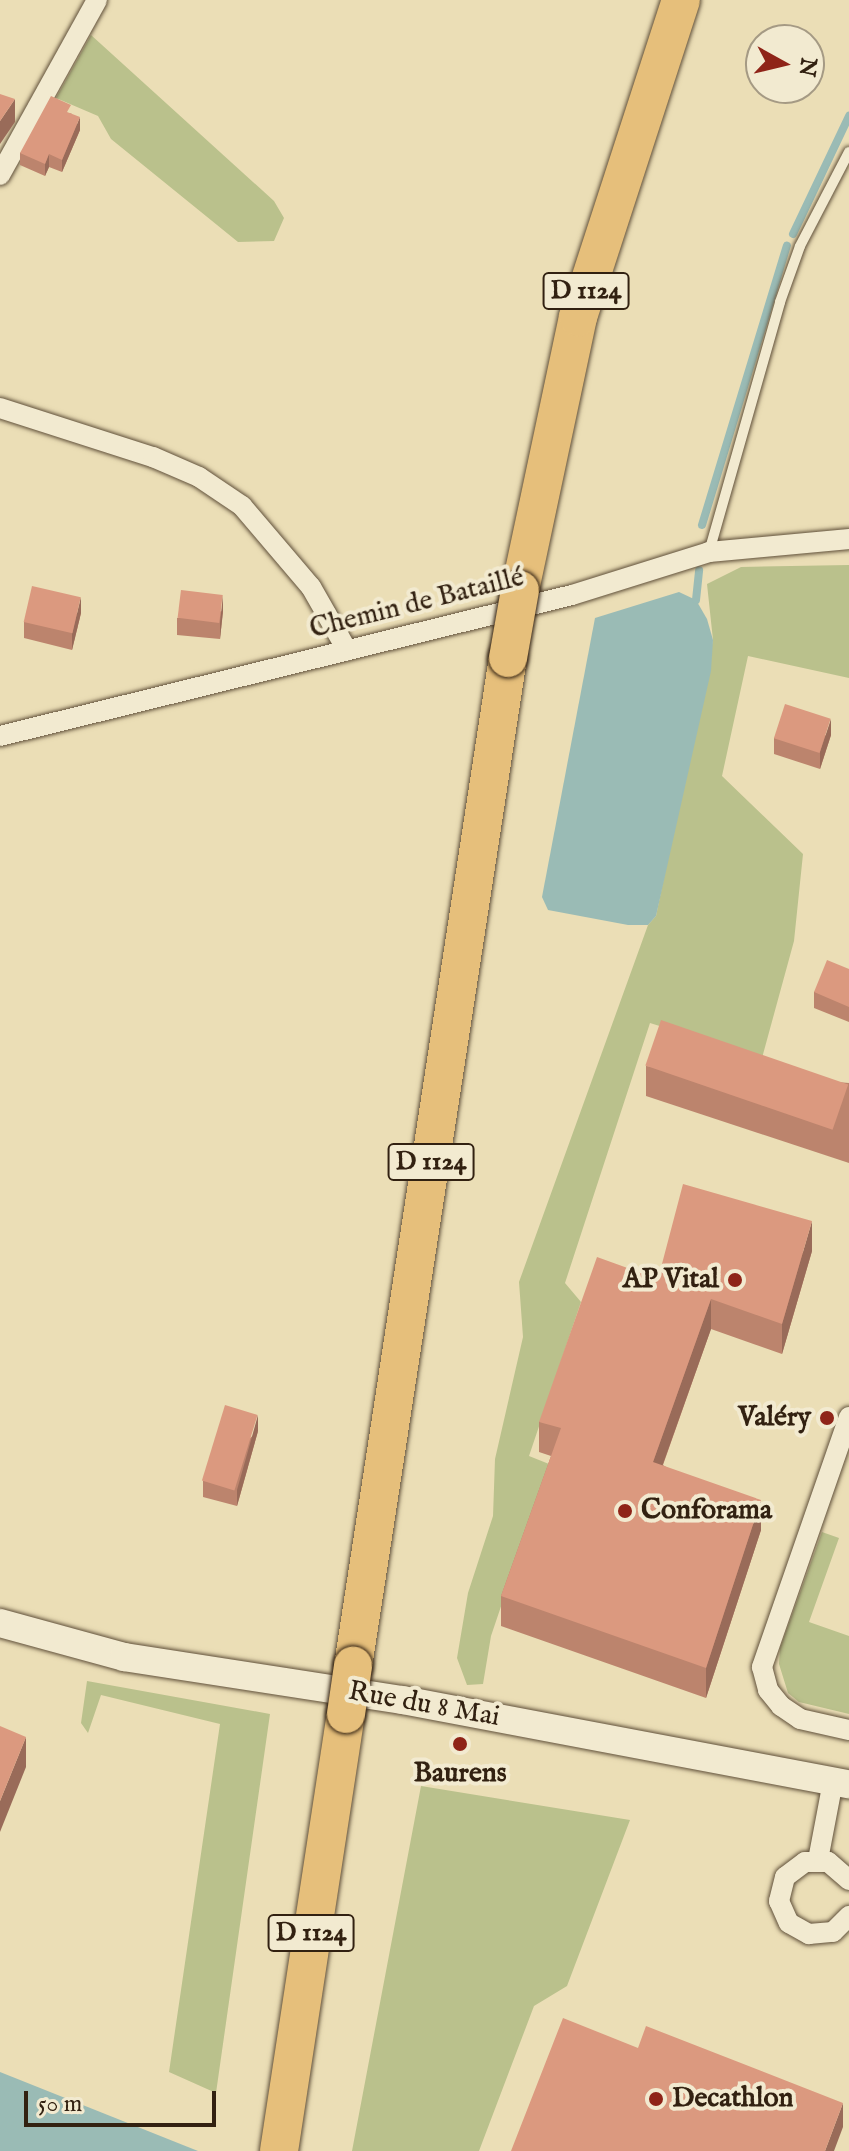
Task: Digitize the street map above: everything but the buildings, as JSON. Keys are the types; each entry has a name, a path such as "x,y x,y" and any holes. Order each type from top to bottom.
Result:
{"highway":[{"name":"D 1124","path":"279,2151 520,590 578,317 681,0"}],"street":[{"path":"0,175 97,0"},
{"path":"0,408 153,457 199,477 242,506 311,587 347,650"},
{"name":"Chemin de Bataillé","path":"0,736 572,595 709,552 849,539"},
{"path":"849,1417 762,1667 768,1690 781,1706 800,1719 849,1730"},
{"name":"Rue du 8 Mai","path":"0,1623 124,1657 403,1700 841,1782"},
{"path":"841,1782 839,1869 805,1862 785,1877 780,1889 782,1914 798,1930 820,1935 833,1932 849,1916"}],"lane":[{"path":"709,552 780,302 800,246 849,152"}],"green space":[{"path":"91,35 274,201 284,218 274,241 238,242 111,139 98,116 56,98"},
{"path":"849,565 849,678 748,656 722,776 803,854 794,941 762,1058 650,1023 565,1283 581,1302 529,1456 549,1464 491,1636 483,1684 467,1685 457,1658 468,1593 493,1516 495,1459 523,1337 519,1282 648,925 656,916 713,640 707,584 741,567"},
{"path":"822,1532 839,1538 809,1622 849,1636 849,1714 799,1702 788,1693 779,1664 780,1648"},
{"path":"87,1681 270,1714 216,2093 169,2072 220,1724 101,1695 88,1733 81,1723"},
{"path":"421,1786 630,1820 567,1986 534,2006 479,2151 352,2151"}],"water":[{"path":"679,592 696,600 707,619 713,640 711,671 656,916 648,925 628,925 548,910 542,897 595,618"},
{"path":"0,2072 198,2151 0,2151"}],"waterway":[{"path":"793,234 849,116"},
{"path":"702,525 787,246"},
{"path":"696,600 699,570"}],"place":[{"name":"AP Vital","path":"735,1280"},
{"name":"Valéry","path":"827,1418"},
{"name":"Conforama","path":"625,1511"},
{"name":"Baurens","path":"460,1744"},
{"name":"Decathlon","path":"656,2099"}]}
